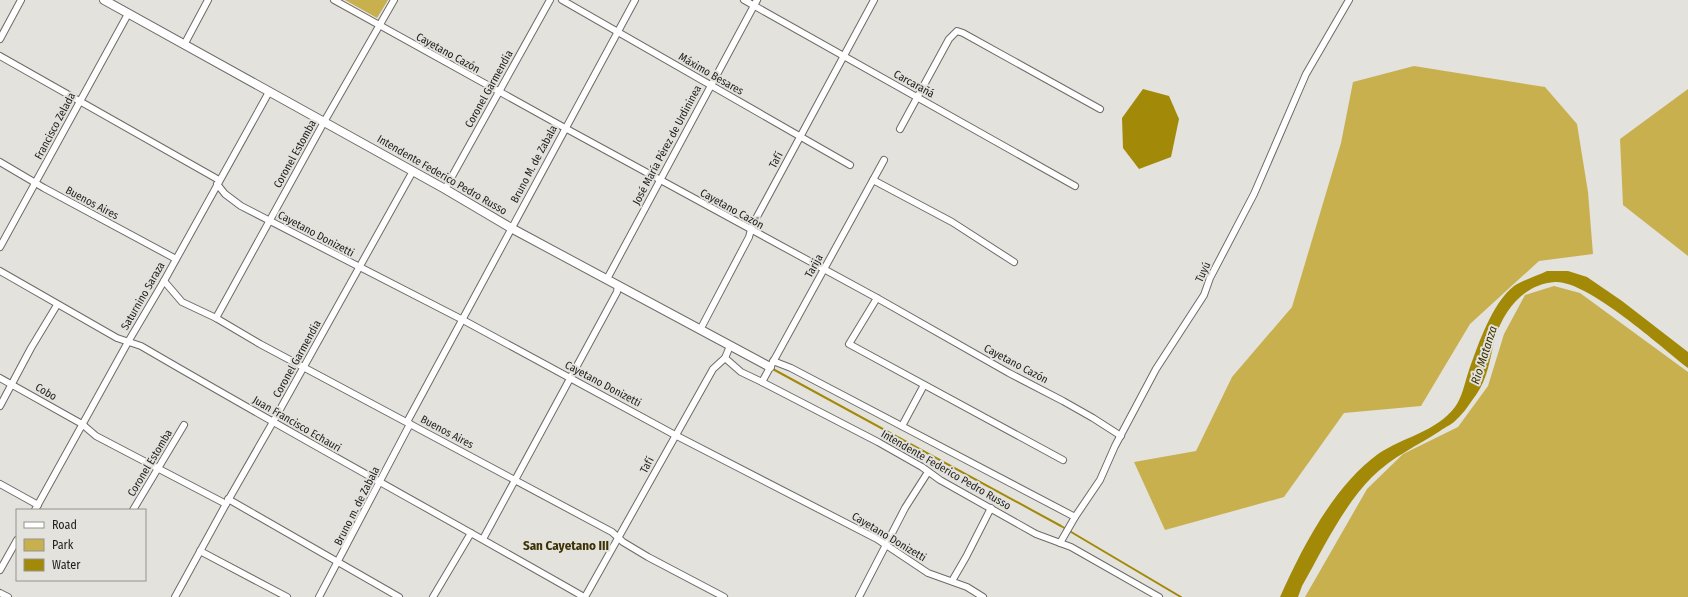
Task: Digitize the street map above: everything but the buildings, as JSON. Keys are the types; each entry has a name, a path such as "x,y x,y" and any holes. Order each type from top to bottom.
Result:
{"street":[{"path":"0,39 21,0"},
{"name":"Intendente Federico Pedro Russo","path":"104,0 445,189 511,228 730,346 772,364"},
{"path":"184,45 208,0"},
{"name":"Cayetano Cazón","path":"334,0 659,180 877,298 1009,373 1093,418 1120,436"},
{"name":"Coronel Estomba","path":"216,318 324,122 394,0"},
{"name":"Coronel Garmendia","path":"445,189 550,0"},
{"name":"Máximo Besares","path":"562,0 850,165"},
{"name":"Bruno M. de Zabala","path":"409,423 511,228 635,0"},
{"name":"Carcarañá","path":"744,0 755,3 844,56 1075,186"},
{"name":"Tafí","path":"700,330 749,237 752,226 874,0"},
{"name":"Tuyú","path":"1060,543 1075,517 1100,480 1120,436 1156,369 1204,295 1210,278 1254,194 1306,74 1349,0"},
{"name":"José María Pérez de Urdininea","path":"607,279 755,3"},
{"name":"Francisco Zelada","path":"0,247 128,14"},
{"path":"900,129 949,39 957,31 1100,109"},
{"name":"Cayetano Donizetti","path":"0,56 218,182 225,194 241,206 359,268 463,320 886,545 928,573 952,581 983,597"},
{"name":"Saturnino Saraza","path":"36,507 269,92"},
{"name":"Tarija","path":"762,382 884,160"},
{"name":"Buenos Aires","path":"0,162 176,259"},
{"name":"Coronel Garmendia","path":"175,597 227,501 413,172"},
{"path":"873,180 952,222 1014,262"},
{"name":"Juan Francisco Echauri","path":"0,271 117,338 141,346 380,483 585,597"},
{"name":"Buenos Aires","path":"164,281 182,302 216,318 260,344 304,366 612,532 648,557 724,597"},
{"path":"483,539 617,292 618,286"},
{"path":"877,298 849,344 1063,460"},
{"path":"0,406 31,348 57,305"},
{"name":"Tafí","path":"585,597 619,538 675,434 713,369 725,358 730,346"},
{"name":"Intendente Federico Pedro Russo","path":"725,358 741,372 878,442 940,480 1036,534 1071,547 1159,597"},
{"path":"772,364 791,368 1075,517"},
{"name":"Cobo","path":"0,378 82,424 96,436 158,469 227,501 339,562 399,597"},
{"path":"902,426 924,385"},
{"name":"Bruno m. de Zabala","path":"319,597 380,483 409,423"},
{"name":"Coronel Estomba","path":"134,509 184,425"},
{"path":"859,597 905,508 928,472"},
{"path":"0,484 36,507"},
{"path":"952,581 991,508"},
{"path":"433,597 471,533"},
{"path":"0,570 16,542"},
{"path":"200,551 286,597"},
{"path":"0,593 8,597"}],"green space":[{"path":"345,0 388,0 377,18"},
{"path":"1414,66 1545,87 1577,124 1588,192 1593,254 1539,261 1470,324 1421,406 1344,413 1284,497 1165,530 1134,462 1196,451 1232,377 1292,307 1341,143 1353,82"},
{"path":"1688,89 1688,256 1623,205 1620,139"},
{"path":"1554,286 1580,293 1688,372 1688,597 1305,597 1367,489 1403,454 1458,427 1488,386 1504,334 1525,295"}],"water":[{"path":"1143,89 1169,96 1179,119 1171,157 1139,169 1123,148 1122,118"},
{"name":"Río Matanza","path":"1547,271 1568,271 1587,277 1622,301 1688,352 1688,368 1623,316 1604,303 1569,284 1555,282 1544,284 1525,293 1517,300 1504,318 1495,338 1483,382 1476,395 1462,414 1453,422 1388,463 1372,477 1342,515 1302,586 1298,597 1280,597 1298,559 1320,520 1347,483 1378,454 1429,428 1447,416 1460,399 1481,337 1492,313 1506,293 1514,286"}],"waterway":[{"path":"771,368 1061,526 1181,597"}],"district":[{"name":"San Cayetano III","path":"566,545"}]}
